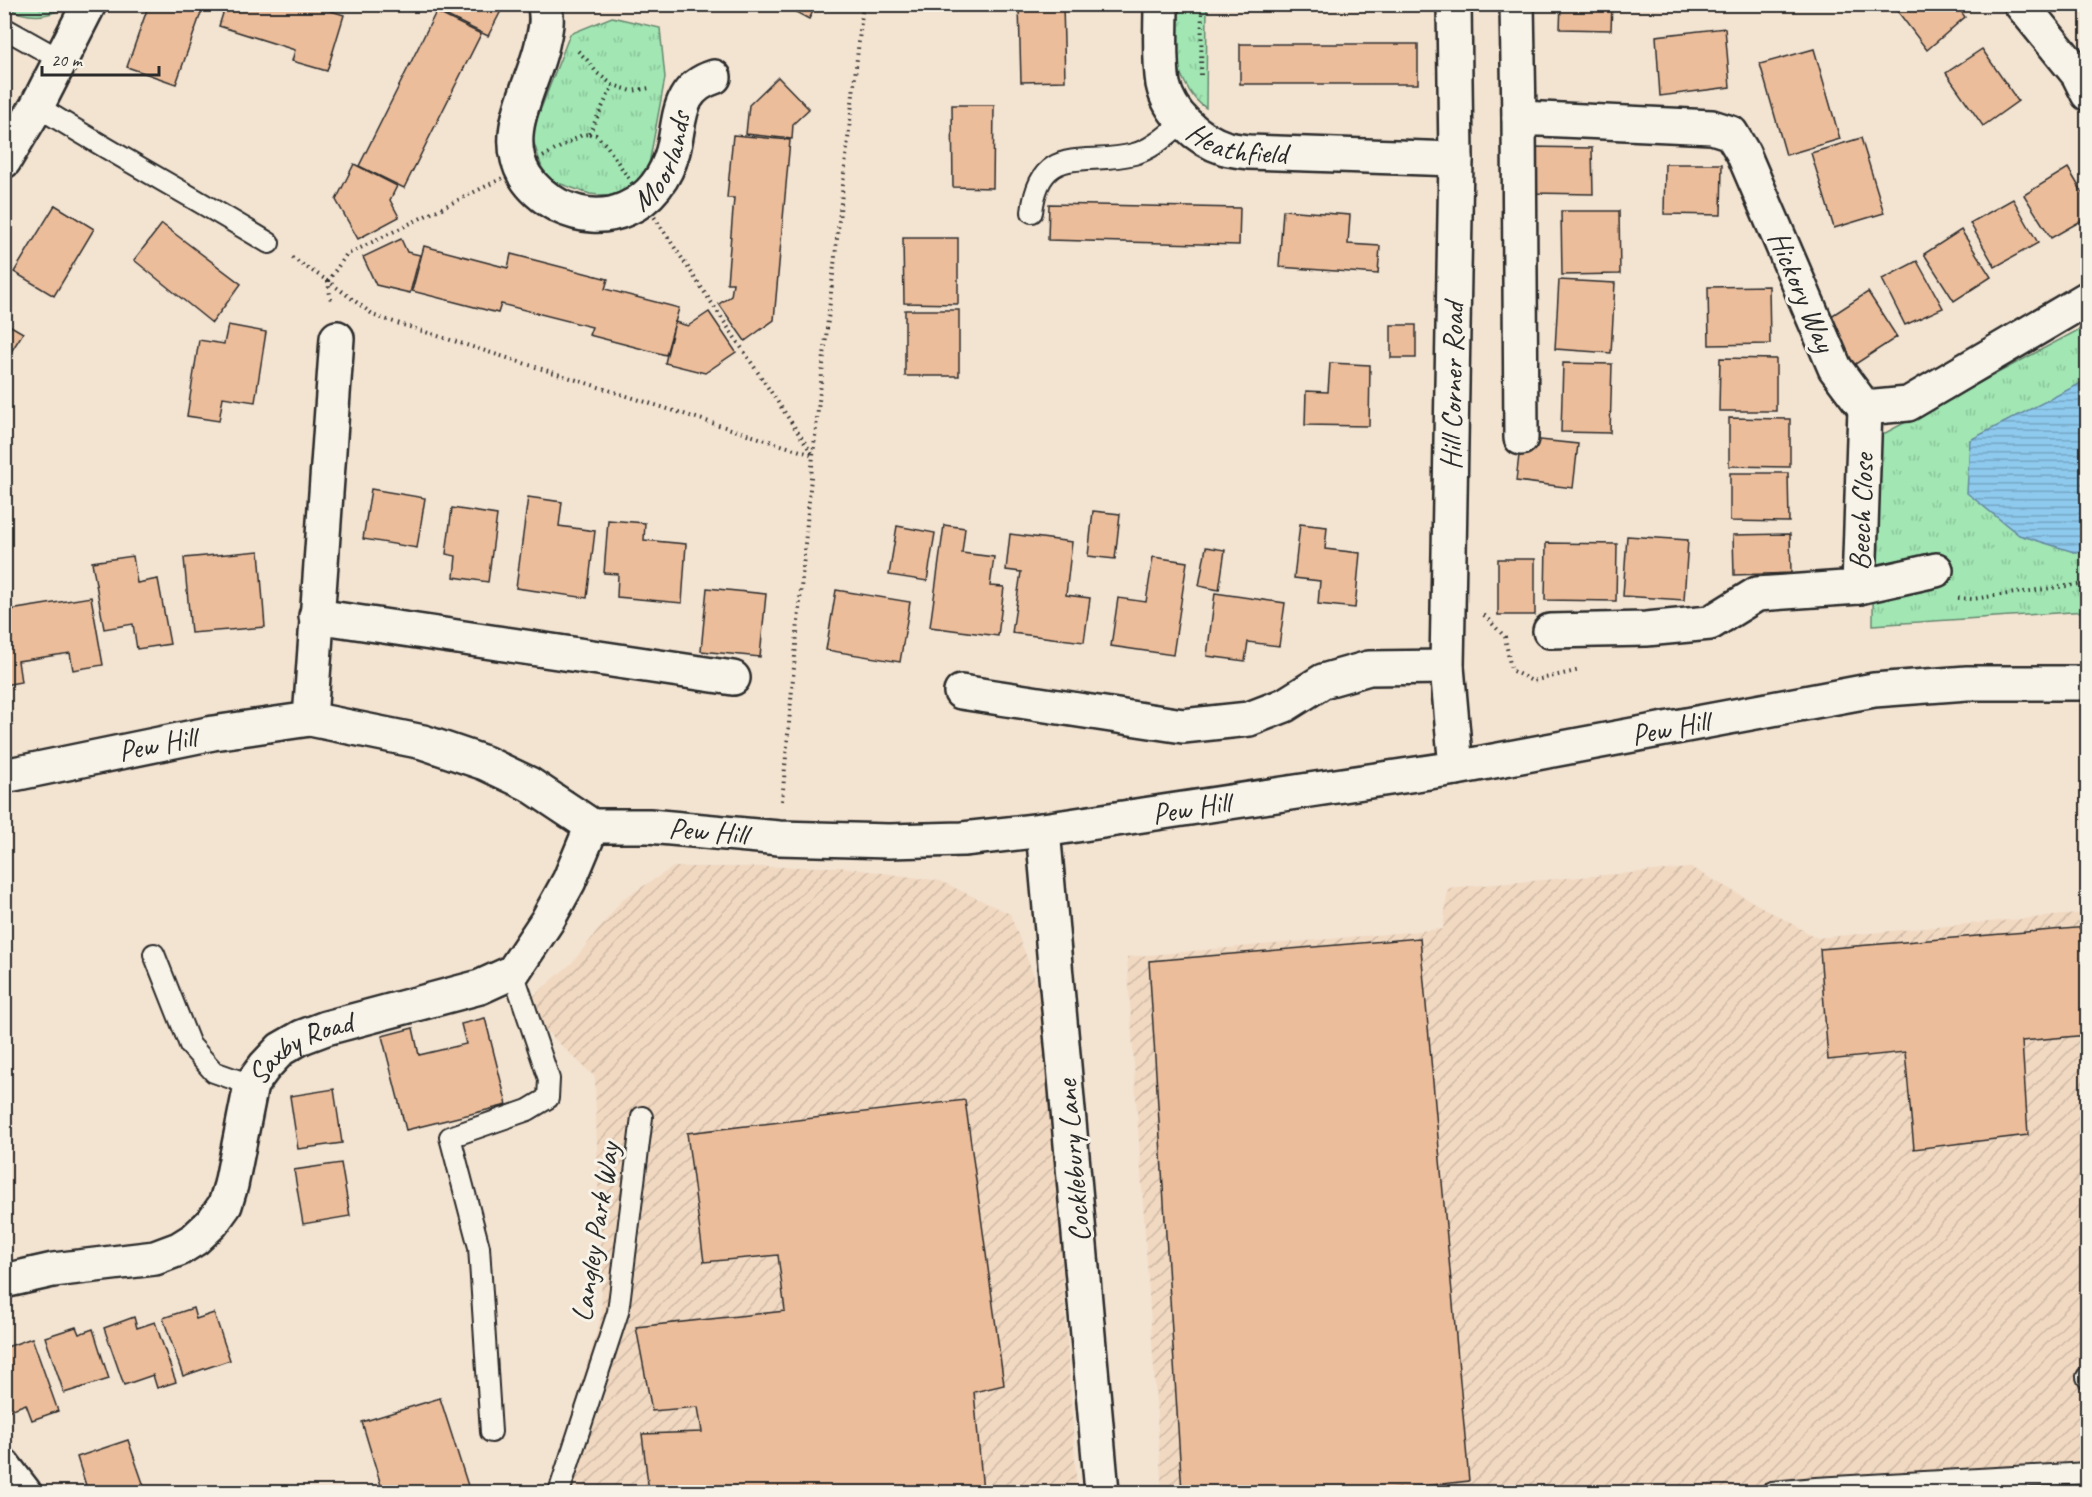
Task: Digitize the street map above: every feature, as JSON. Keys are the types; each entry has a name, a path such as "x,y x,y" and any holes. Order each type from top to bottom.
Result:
{"street":[{"path":"4,161 37,106 89,4"},
{"name":"Moorlands","path":"544,4 547,13 541,53 516,126 517,158 529,182 540,193 570,211 609,215 643,200 660,180 672,153 679,115 686,97 695,86 714,77"},
{"name":"Heathfield","path":"1161,4 1164,86 1183,122 1201,136 1225,148 1248,153 1456,159"},
{"name":"Hill Corner Road","path":"1454,4 1456,159 1447,667 1456,768"},
{"path":"1517,4 1521,438"},
{"path":"2029,7 2078,74 2088,94"},
{"name":"Hickory Way","path":"1519,118 1712,127 1731,134 1743,153 1835,368 1865,408"},
{"path":"1865,408 1908,404 2088,298"},
{"path":"310,719 337,338"},
{"name":"Beech Close","path":"1550,631 1646,629 1710,623 1757,594 1859,587 1865,408"},
{"path":"1859,587 1936,570"},
{"path":"316,616 733,678"},
{"path":"961,692 1183,726 1249,719 1285,705 1323,681 1369,668 1447,667"},
{"name":"Pew Hill","path":"4,776 213,733 310,719 423,742 485,763 529,784 592,826 649,826 779,838 889,842 963,839 1044,830 1456,768 1874,690 1967,683 2088,682"},
{"path":"513,972 547,921 569,881 592,826"},
{"name":"Cocklebury Lane","path":"1044,830 1102,1492"},
{"name":"Saxby Road","path":"4,1281 53,1270 154,1258 179,1249 195,1239 225,1205 251,1084 281,1049 302,1036 326,1028 480,987 513,972"},
{"path":"4,1466 24,1492"}],"lane":[{"path":"4,28 61,60"},
{"path":"37,106 96,143 182,190 269,243"},
{"path":"1032,212 1034,198 1041,181 1050,169 1062,162 1074,159 1120,157 1144,151 1183,122"},
{"path":"154,954 190,1044 214,1072 251,1084"},
{"path":"491,1432 479,1247 450,1137 528,1110 548,1098 549,1079 513,972"},
{"name":"Langley Park Way","path":"560,1492 618,1312 642,1117"},
{"path":"1772,1492 1816,1488 1973,1486 2088,1473"}],"path":[{"path":"779,838 813,455 863,4"},
{"path":"1202,4 1202,76"},
{"path":"544,37 581,53 597,74 613,86 632,91 648,87 686,97"},
{"path":"589,134 613,86"},
{"path":"337,338 328,281 346,255 521,169 582,135 596,135 607,146 813,455"},
{"path":"269,243 328,281 375,316 813,455"}],"shaded area":[{"path":"674,867 839,867 940,881 1010,914 1045,1005 1077,1492 549,1492 602,1314 595,1077 521,1007 572,963 623,899"},
{"path":"1692,868 1817,938 2087,913 2087,1492 1162,1492 1127,957 1443,929 1448,888"}],"green space":[{"path":"4,5 68,5 53,13 29,15 13,11"},
{"path":"1173,5 1207,5 1206,108 1194,98 1185,83 1176,59"},
{"path":"612,17 660,28 665,78 649,164 638,183 628,190 608,196 590,194 552,181 542,168 531,134 570,34"},
{"path":"2087,327 2087,611 1873,625 1874,439"}],"water":[{"path":"2087,380 2087,552 2074,552 2019,535 1967,493 1970,440"}],"building":[{"path":"149,4 184,4 202,10 176,84 127,67"},
{"path":"226,4 309,4 344,15 327,71 292,61 295,50 219,26"},
{"path":"446,4 502,4 503,7 488,36 441,13"},
{"path":"781,4 817,4 809,19"},
{"path":"1561,4 1612,4 1611,30 1560,29"},
{"path":"1892,4 1956,4 1965,17 1927,50"},
{"path":"1063,5 1065,81 1021,82 1019,6"},
{"path":"436,12 481,34 404,188 359,166"},
{"path":"1725,28 1730,87 1660,96 1656,36"},
{"path":"1240,44 1418,44 1418,84 1240,84"},
{"path":"1814,49 1840,139 1786,155 1760,64"},
{"path":"1982,49 2018,101 1983,126 1946,73"},
{"path":"778,77 809,109 793,124 792,139 746,134 749,105"},
{"path":"952,105 994,105 993,188 953,187"},
{"path":"733,135 790,140 774,320 745,341 719,304 731,296 733,283 727,283 734,198 727,198"},
{"path":"1861,138 1884,213 1834,228 1811,153"},
{"path":"1531,147 1592,148 1593,194 1531,193"},
{"path":"354,164 397,186 390,200 399,217 358,239 336,200"},
{"path":"1665,164 1722,164 1721,215 1664,214"},
{"path":"2068,168 2088,202 2088,217 2051,238 2024,195"},
{"path":"2013,199 2038,243 1995,267 1970,223"},
{"path":"1049,204 1240,208 1239,245 1048,240"},
{"path":"55,205 94,229 54,296 14,272"},
{"path":"1283,210 1350,215 1348,244 1380,246 1378,274 1279,267"},
{"path":"1561,211 1619,211 1620,274 1562,275"},
{"path":"162,224 241,284 212,323 134,260"},
{"path":"1961,230 1991,277 1954,301 1924,254"},
{"path":"903,238 958,238 958,304 904,303"},
{"path":"401,239 407,252 420,255 410,293 376,285 363,257"},
{"path":"424,246 508,268 511,254 608,279 605,289 679,308 666,355 589,335 592,327 501,304 498,313 412,291"},
{"path":"1917,261 1943,308 1905,325 1882,279"},
{"path":"1559,280 1615,283 1611,353 1555,349"},
{"path":"1769,286 1770,344 1709,345 1708,287"},
{"path":"1868,292 1897,337 1854,365 1825,320"},
{"path":"905,310 959,310 959,376 905,376"},
{"path":"709,312 736,352 705,373 665,363 675,322 688,326"},
{"path":"4,322 23,333 4,363"},
{"path":"228,325 266,332 255,402 223,397 219,421 187,416 199,340 224,344"},
{"path":"1391,325 1416,325 1416,358 1391,358"},
{"path":"1720,358 1776,359 1776,411 1719,411"},
{"path":"1330,363 1370,365 1369,426 1305,425 1306,391 1328,392"},
{"path":"1563,363 1612,364 1610,433 1561,432"},
{"path":"1729,418 1790,419 1790,467 1729,466"},
{"path":"1521,438 1578,444 1573,488 1516,481"},
{"path":"1730,473 1788,473 1789,522 1730,521"},
{"path":"371,489 425,498 417,548 363,539"},
{"path":"528,497 562,502 559,526 595,531 587,598 516,588"},
{"path":"452,508 497,515 488,582 454,577 456,556 446,554"},
{"path":"1093,511 1120,514 1115,559 1088,556"},
{"path":"608,520 645,523 644,540 686,544 682,603 617,597 618,574 604,573"},
{"path":"1300,524 1327,527 1325,549 1360,553 1355,608 1318,604 1320,581 1294,578"},
{"path":"944,525 965,528 962,553 994,557 990,586 1004,587 998,636 930,627"},
{"path":"897,526 935,533 927,581 889,575"},
{"path":"1010,534 1072,542 1066,595 1090,598 1084,642 1012,633 1021,572 1006,570"},
{"path":"1790,534 1791,573 1734,575 1733,535"},
{"path":"1627,536 1688,540 1684,600 1623,596"},
{"path":"1546,543 1617,544 1616,601 1545,600"},
{"path":"1206,547 1225,550 1219,590 1199,586"},
{"path":"259,551 265,627 191,633 184,558"},
{"path":"133,556 137,583 158,579 170,644 137,649 133,624 104,629 92,562"},
{"path":"1153,557 1187,562 1173,655 1111,646 1118,598 1146,602"},
{"path":"1498,559 1535,559 1535,615 1498,615"},
{"path":"707,588 766,594 760,657 701,651"},
{"path":"836,590 910,602 900,662 826,650"},
{"path":"1215,593 1285,603 1279,646 1248,642 1245,661 1207,656"},
{"path":"91,597 103,665 73,670 70,653 18,661 21,682 4,685 4,611"},
{"path":"2088,927 2088,1035 2022,1041 2028,1135 1914,1149 1905,1052 1828,1060 1820,949"},
{"path":"1420,938 1469,1481 1369,1492 1182,1492 1149,961"},
{"path":"485,1018 507,1105 406,1130 382,1036 413,1028 419,1055 466,1044 461,1024"},
{"path":"334,1089 342,1143 298,1149 290,1096"},
{"path":"965,1100 1004,1385 974,1392 983,1492 649,1492 642,1434 702,1432 698,1407 652,1411 636,1327 785,1311 778,1255 704,1262 687,1133"},
{"path":"341,1163 350,1216 303,1224 294,1170"},
{"path":"193,1308 196,1319 214,1313 230,1360 183,1376 163,1318"},
{"path":"134,1317 137,1328 155,1322 176,1382 157,1388 153,1375 124,1385 104,1328"},
{"path":"76,1327 79,1334 93,1329 109,1379 64,1393 45,1337"},
{"path":"32,1338 58,1411 32,1420 26,1404 5,1412 4,1359 7,1358 4,1348"},
{"path":"440,1398 470,1492 383,1492 362,1422"},
{"path":"128,1440 146,1492 88,1492 77,1457"}]}
